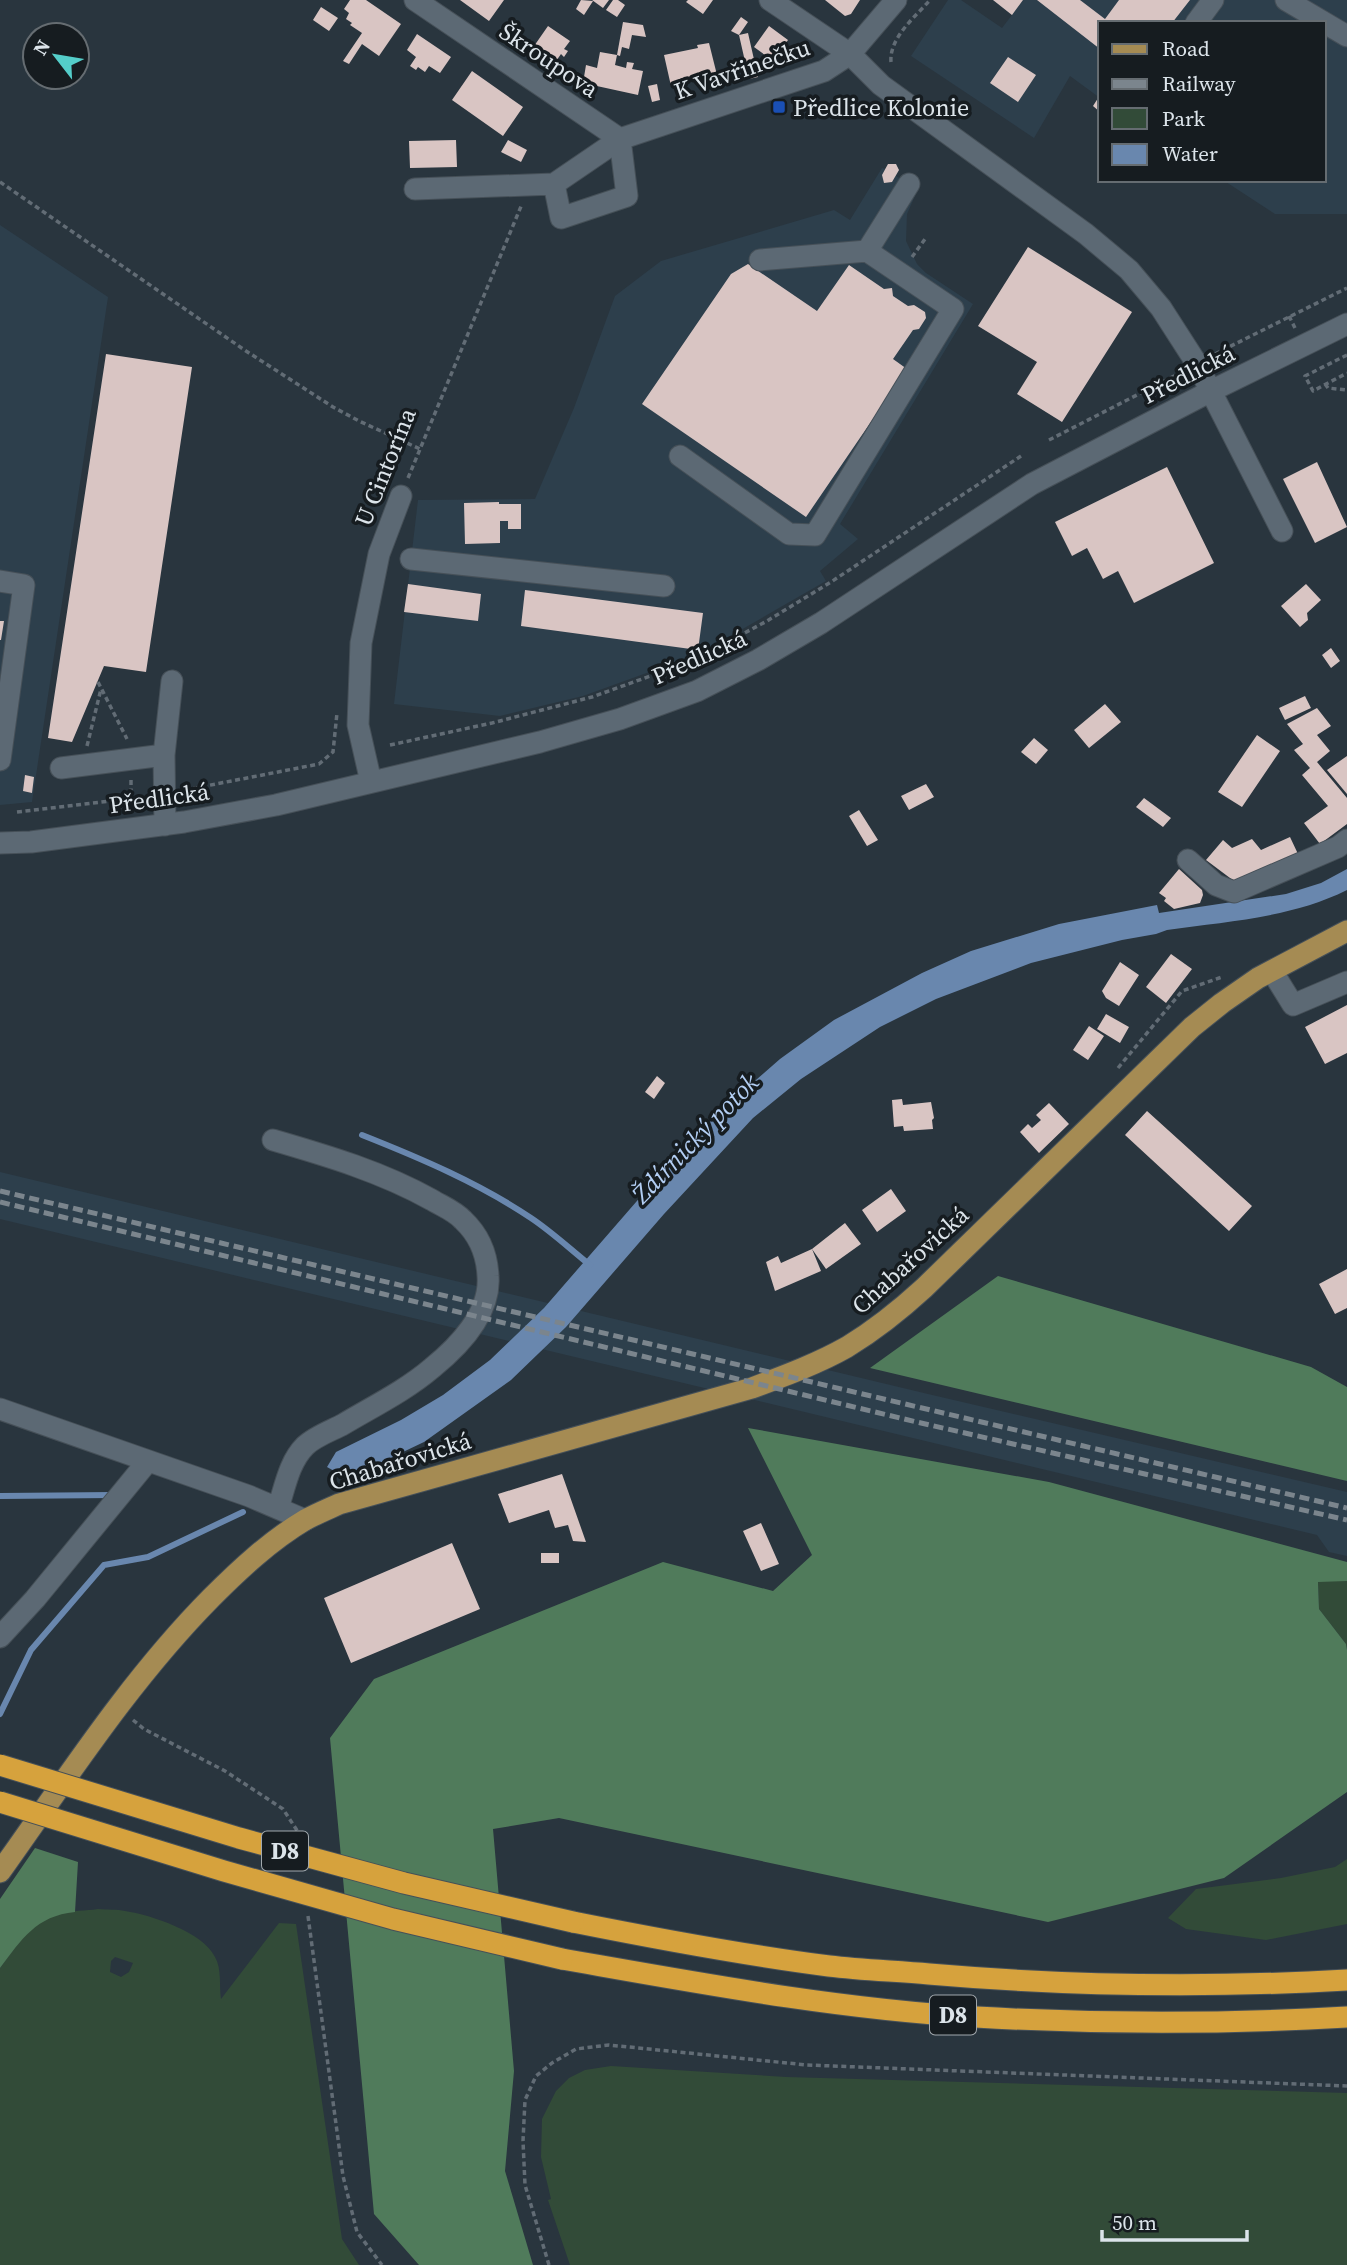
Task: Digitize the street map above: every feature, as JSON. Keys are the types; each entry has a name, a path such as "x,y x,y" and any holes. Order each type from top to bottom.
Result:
{"highway":[{"name":"D8","path":"0,1765 239,1838 404,1883 573,1922 702,1947 818,1964 972,1978 1115,1986 1347,1980"},
{"name":"D8","path":"0,1802 393,1919 562,1959 834,2003 975,2017 1117,2021 1347,2017"}],"main road":[{"name":"Chabařovická","path":"0,1872 117,1709 174,1637 254,1557 305,1520 339,1504 378,1491 752,1388 807,1367 846,1348 879,1326 924,1288 1192,1027 1222,1003 1272,971 1347,931"}],"street":[{"path":"770,0 850,54 896,0"},
{"path":"1197,21 1213,0"},
{"path":"1286,0 1322,21"},
{"name":"Škroupova","path":"423,3 620,139"},
{"path":"1326,24 1347,36"},
{"name":"K Vavřinečku","path":"415,188 554,184 620,139 824,71 850,54 892,93 1086,234 1129,270 1161,308 1197,364 1282,531"},
{"path":"554,184 561,218 627,195 620,139"},
{"path":"867,251 909,184"},
{"path":"680,456 789,534 815,535 953,309 867,251 760,260"},
{"name":"Předlická","path":"0,843 32,842 165,825 276,805 540,742 620,719 697,691 758,660 821,623 1032,484 1347,324"},
{"name":"U Cintorína","path":"371,782 358,725 361,643 379,554 401,496"},
{"path":"411,559 664,586"},
{"path":"0,581 24,585 0,760"},
{"path":"165,825 164,755 172,681"},
{"path":"61,768 164,755"},
{"path":"1188,860 1216,885 1234,892 1347,840"},
{"path":"1272,971 1293,1005 1347,982"},
{"path":"273,1140 354,1165 410,1188 462,1218 484,1250 489,1283 485,1302 468,1331 431,1369 402,1390 307,1444 293,1460 278,1508"},
{"path":"0,1409 142,1469 278,1508 305,1520"},
{"path":"0,1637 142,1469"}],"path":[{"path":"891,62 890,52 895,41 930,0"},
{"path":"0,182 289,379 359,422 420,449"},
{"name":"U Cintorína","path":"401,496 530,186"},
{"path":"912,258 925,239"},
{"path":"1210,356 1347,288"},
{"path":"1289,316 1295,328"},
{"path":"1347,355 1305,376 1313,391 1347,373"},
{"path":"1049,440 1182,372"},
{"path":"1325,384 1328,388 1347,390"},
{"path":"390,745 492,723 592,697 692,661 767,621 831,582 1021,456"},
{"path":"98,682 131,745"},
{"path":"86,750 101,689"},
{"path":"183,790 318,764 333,752 336,717 340,709"},
{"path":"131,799 131,780 135,773"},
{"path":"17,812 153,796"},
{"path":"1153,1027 1182,991 1229,974"},
{"path":"117,1709 144,1729 225,1772 283,1809 300,1833 300,1844"},
{"path":"308,1914 343,2176 357,2232 382,2265"},
{"path":"550,2265 525,2185 525,2100 536,2076 576,2049 609,2045 807,2065 1347,2086"}],"shaded area":[{"path":"948,0 961,0 1002,28 1012,15 993,0 1347,0 1347,214 1275,214 1226,182 1326,182 1326,21 1098,21 1098,97 1070,76 1034,138 911,56"},
{"path":"888,164 896,164 899,170 896,176 918,189 907,214 906,241 917,264 973,304 840,524 858,539 820,571 826,581 699,654 583,696 500,716 394,704 418,500 535,499 574,408 615,296 661,261 834,210 850,220 882,168 885,169"},
{"path":"0,225 108,297 32,802 0,805"},
{"path":"0,1172 1347,1492 1347,1556 1329,1552 1317,1535 0,1219"}],"green space":[{"path":"998,1276 1311,1367 1347,1387 1347,1481 870,1368"},
{"path":"748,1428 1049,1482 1347,1562 1347,1581 1318,1582 1319,1609 1346,1644 1347,1650 1347,1792 1224,1878 1048,1922 559,1818 493,1829 514,2071 505,2171 533,2265 419,2265 374,2214 330,1738 374,1679 663,1562 773,1591 812,1555"},
{"path":"1318,1581 1347,1581 1347,1650 1346,1644 1319,1609"},
{"path":"35,1848 78,1862 75,1912 61,1914 40,1924 23,1939 0,1968 0,1899"},
{"path":"1347,1859 1347,1924 1266,1940 1186,1929 1168,1918 1196,1889 1281,1878 1335,1867"},
{"path":"98,1909 122,1910 148,1916 175,1926 200,1940 209,1948 217,1962 221,1999 279,1923 296,1924 342,2239 359,2265 0,2265 0,1968 25,1935 41,1923 65,1913","holes":["115,1957 133,1963 129,1972 121,1977 110,1972 111,1961"]},
{"path":"611,2066 786,2077 1347,2093 1347,2265 570,2265 548,2200 551,2199 541,2157 542,2119 556,2091 569,2078 585,2070"}],"water":[{"path":"1347,869 1347,890 1304,907 1259,917 1167,930 1031,963 936,999 880,1027 801,1079 753,1118 664,1214 566,1327 511,1380 424,1442 361,1472 343,1476 327,1467 336,1452 401,1420 443,1395 490,1360 544,1308 719,1112 780,1059 834,1020 922,973 971,951 1059,924 1157,905 1159,913 1286,894 1321,883"}],"building":[{"path":"350,0 366,0 401,24 379,56 362,44 349,64 343,61 362,33 346,19 349,13 344,9"},
{"path":"460,0 504,0 489,21"},
{"path":"581,0 593,1 584,15 576,9"},
{"path":"592,0 609,0 603,8"},
{"path":"613,0 625,5 617,17 606,10"},
{"path":"713,0 703,14 686,2"},
{"path":"825,0 860,0 851,14 845,16"},
{"path":"993,0 1023,0 1012,15"},
{"path":"1037,0 1080,0 1105,19 1119,0 1190,0 1174,21 1098,21 1098,47"},
{"path":"321,7 338,18 329,31 313,20"},
{"path":"741,17 748,22 739,35 731,31"},
{"path":"623,22 643,25 646,37 632,35 629,49 622,47 620,56 617,55"},
{"path":"548,26 570,41 564,49 568,51 564,57 561,54 554,64 532,49"},
{"path":"769,26 788,40 773,61 754,47"},
{"path":"748,33 758,77 749,79 739,35"},
{"path":"417,34 451,57 440,73 429,66 425,72 410,66 416,57 407,50"},
{"path":"709,43 717,75 671,86 664,55"},
{"path":"600,52 617,55 615,65 626,68 627,62 634,63 632,69 643,71 638,95 583,83 586,65 597,68"},
{"path":"1008,57 1036,75 1018,102 990,83"},
{"path":"472,71 523,107 503,136 452,100"},
{"path":"657,84 660,100 652,102 648,86"},
{"path":"456,140 457,167 410,168 409,141"},
{"path":"508,140 527,150 521,162 501,152"},
{"path":"888,164 896,164 899,170 892,182 884,183 882,175"},
{"path":"1028,247 1132,312 1062,422 1017,394 1037,362 978,326"},
{"path":"748,264 817,311 849,265 884,289 892,288 893,296 908,306 914,305 925,312 926,318 919,329 913,330 893,359 907,369 806,517 642,404 731,274"},
{"path":"106,354 192,367 146,672 104,666 72,742 48,738"},
{"path":"1317,462 1347,527 1315,543 1283,479"},
{"path":"1167,467 1214,563 1134,603 1118,571 1103,579 1087,548 1072,556 1055,522"},
{"path":"464,503 521,504 521,529 508,529 508,521 500,521 500,543 465,544"},
{"path":"408,584 481,594 478,621 404,612"},
{"path":"1306,584 1321,600 1307,613 1308,620 1300,627 1281,606"},
{"path":"525,590 703,613 698,650 521,626"},
{"path":"0,621 4,621 1,640 0,640"},
{"path":"1331,648 1340,661 1331,668 1322,655"},
{"path":"1305,696 1311,708 1285,720 1279,708"},
{"path":"1105,704 1121,722 1089,748 1074,730"},
{"path":"1317,708 1331,726 1317,735 1330,751 1317,762 1347,798 1347,824 1320,844 1304,823 1328,806 1302,775 1310,768 1294,750 1303,744 1287,724"},
{"path":"1257,735 1280,751 1242,807 1218,792"},
{"path":"1034,738 1048,750 1036,764 1021,752"},
{"path":"1347,756 1347,794 1327,770"},
{"path":"25,775 34,777 32,793 23,791"},
{"path":"926,784 934,797 909,810 901,796"},
{"path":"1144,798 1171,818 1163,827 1136,807"},
{"path":"859,810 878,840 867,846 849,816"},
{"path":"1290,837 1298,854 1234,881 1206,860 1223,840 1232,848 1252,839 1261,850"},
{"path":"1179,869 1202,890 1203,895 1200,903 1174,909 1159,893"},
{"path":"1171,954 1192,969 1166,1003 1146,987"},
{"path":"1120,962 1139,975 1119,1006 1106,998 1102,991"},
{"path":"1347,1005 1347,1053 1325,1064 1305,1027"},
{"path":"1106,1014 1129,1027 1120,1043 1097,1029"},
{"path":"1089,1026 1104,1036 1088,1060 1073,1050"},
{"path":"657,1076 665,1083 654,1099 645,1092"},
{"path":"902,1099 903,1105 931,1102 933,1129 904,1131 903,1126 894,1127 892,1100"},
{"path":"1049,1103 1069,1124 1039,1153 1020,1132 1028,1124 1032,1128 1041,1120 1036,1115"},
{"path":"1147,1111 1252,1206 1229,1231 1125,1135"},
{"path":"891,1189 906,1211 877,1232 862,1210"},
{"path":"845,1223 861,1244 826,1269 812,1249"},
{"path":"812,1249 821,1271 775,1291 766,1262 778,1256 781,1263"},
{"path":"1347,1269 1347,1308 1335,1314 1319,1284"},
{"path":"562,1474 586,1542 573,1541 568,1525 555,1528 549,1510 509,1523 498,1494"},
{"path":"761,1523 779,1564 761,1571 743,1531"},
{"path":"452,1543 480,1609 351,1663 324,1598"},
{"path":"541,1553 559,1553 559,1563 541,1563"}],"waterway":[{"path":"362,1135 470,1182 511,1205 539,1223 590,1265"},
{"name":"Ždírnický potok","path":"0,1496 114,1495"},
{"name":"Ždírnický potok","path":"0,1714 31,1650 104,1565 148,1557 243,1512"}],"railway":[{"path":"0,1191 1347,1508"},
{"path":"0,1202 921,1423 1347,1520"}],"place":[{"name":"Předlice Kolonie","path":"779,107"}]}
